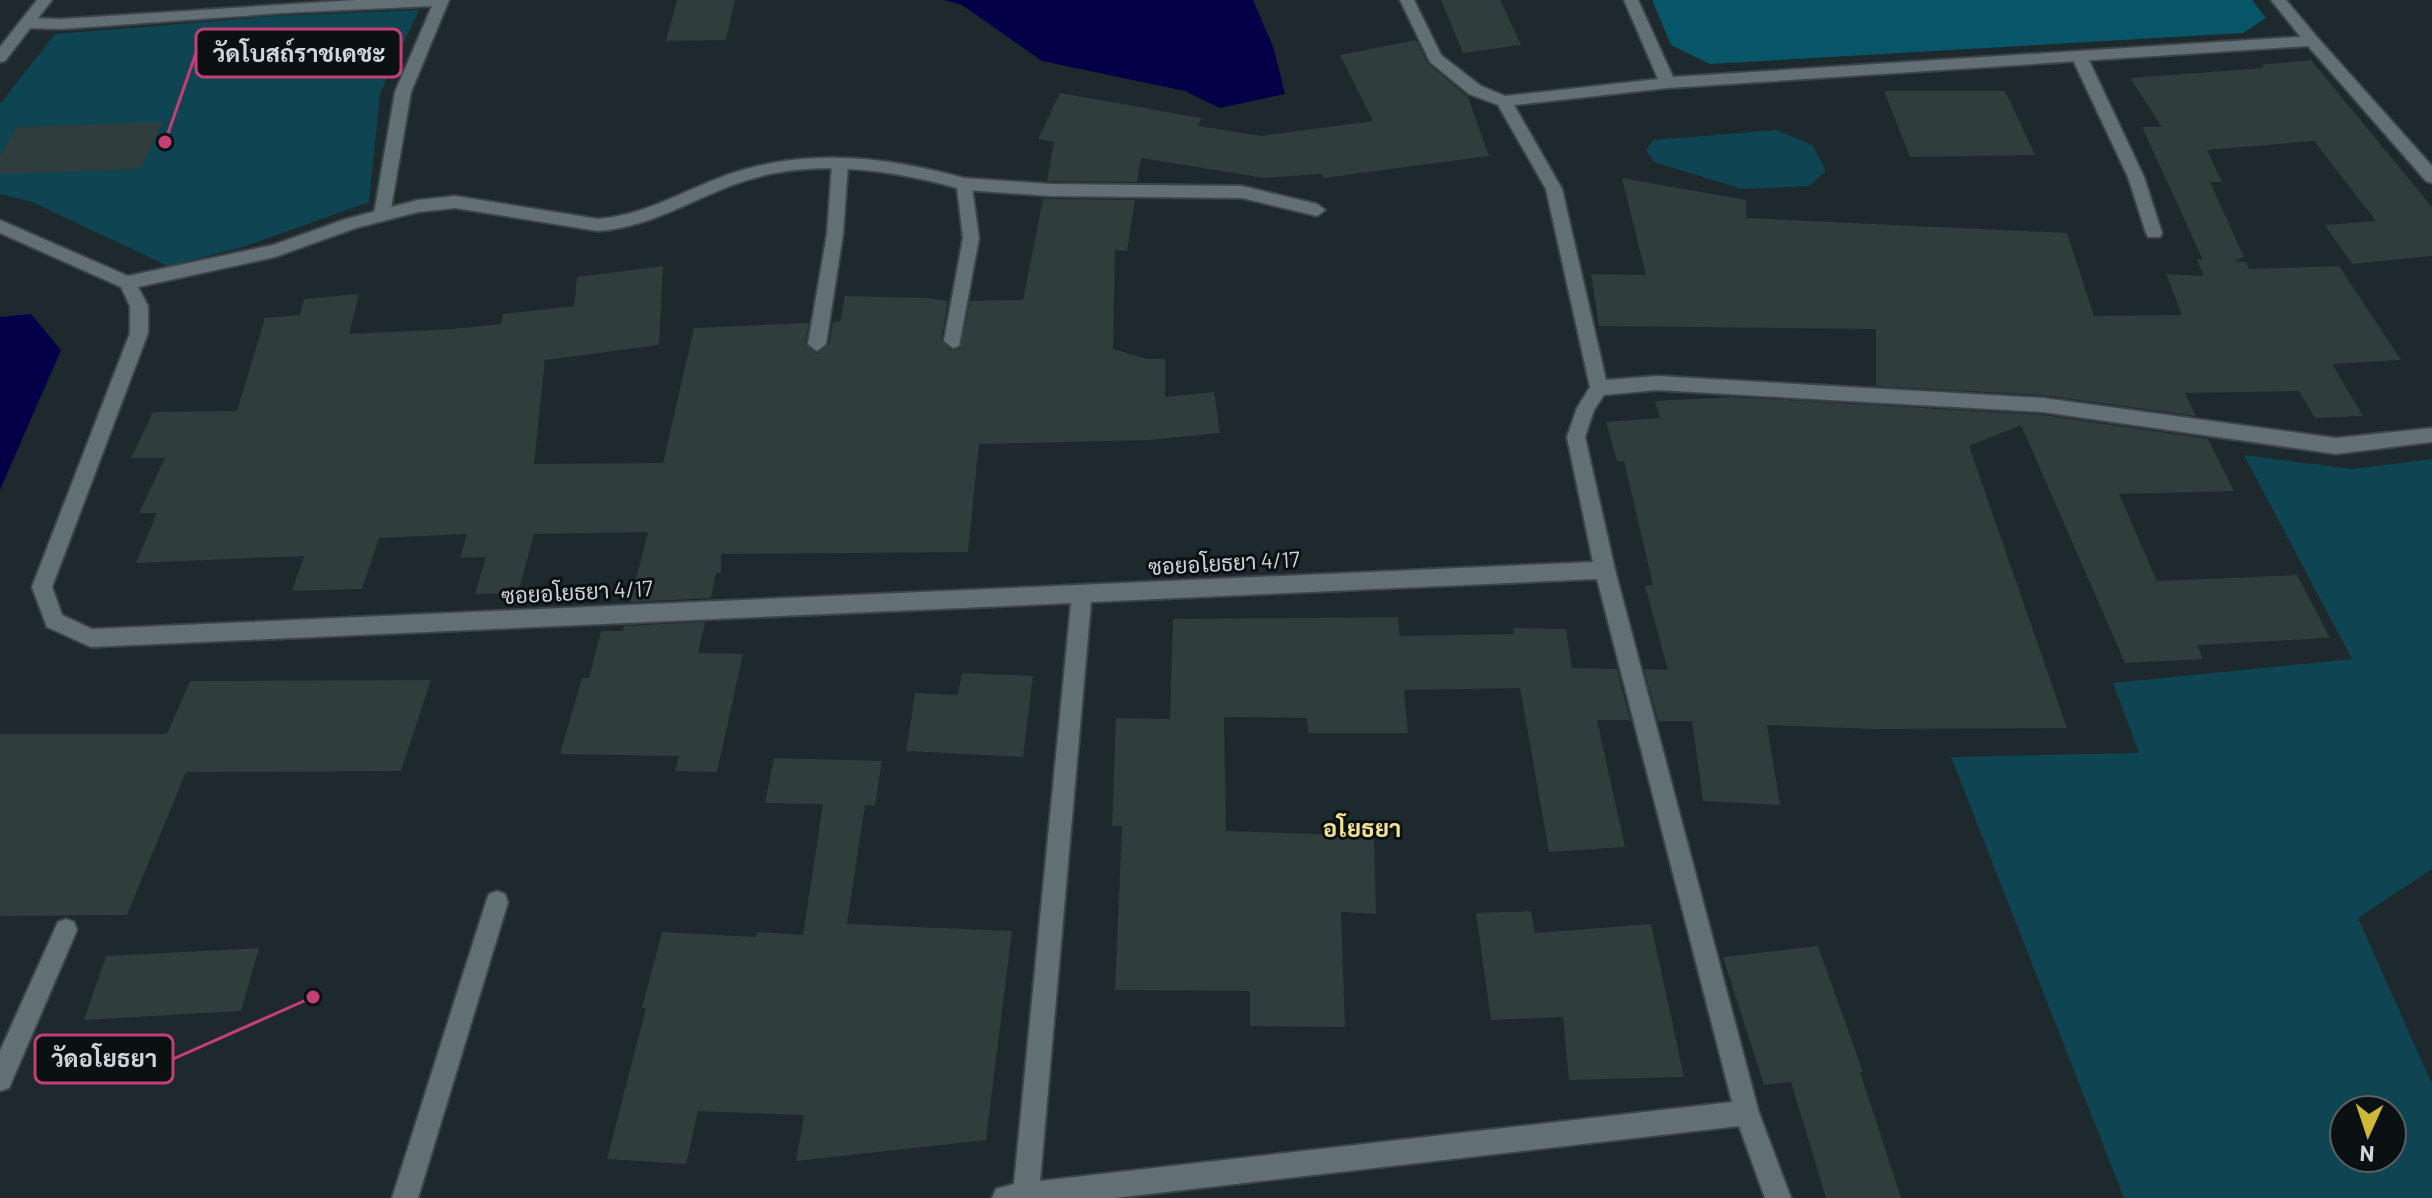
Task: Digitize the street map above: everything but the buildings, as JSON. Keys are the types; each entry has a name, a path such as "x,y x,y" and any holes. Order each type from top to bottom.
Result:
{"street":[{"path":"0,57 45,0"},
{"path":"27,23 61,24 442,0 403,92 382,214"},
{"path":"1407,0 1435,58 1475,90 1504,101 1668,83 2312,41"},
{"path":"1631,0 1668,83"},
{"path":"2278,0 2432,177"},
{"path":"2079,56 2136,177 2154,233"},
{"path":"1504,101 1554,189 1599,388 1586,408 1576,437 1605,570 1747,1113 1778,1198"},
{"path":"817,344 835,234 840,164"},
{"path":"0,226 127,283 275,251 382,214 418,206 455,202 598,225 619,224 667,212 725,182 779,168 840,164 900,167 965,184 1050,190 1242,192 1317,210"},
{"path":"953,341 971,238 965,184"},
{"name":"ซอยอโยธยา 4/17","path":"127,283 139,306 139,333 42,587 54,621 91,638 1605,570"},
{"path":"1599,388 1657,383 2043,405 2336,446 2432,435"},
{"path":"1082,593 1015,1196 1747,1113"},
{"path":"405,1198 497,902"},
{"path":"0,1079 66,930"}],"shaded area":[{"path":"944,0 1253,0 1274,49 1285,94 1220,108 1185,91 1042,61 962,5"},
{"path":"1652,0 2252,0 2266,18 2243,33 1710,64 1671,45"},
{"path":"419,10 380,93 369,202 243,247 168,266 32,202 0,194 0,104 55,34 276,16"},
{"path":"1777,130 1812,145 1826,171 1809,186 1742,189 1654,162 1646,150 1653,140"},
{"path":"31,314 61,350 0,490 0,317"},
{"path":"2244,455 2352,469 2432,459 2432,869 2358,918 2432,1084 2432,1198 2124,1198 1951,757 2139,753 2113,683 2352,659"}],"place":[{"name":"วัดโบสถ์ราชเดชะ","path":"165,142"},
{"name":"วัดอโยธยา","path":"313,997"}],"district":[{"name":"อโยธยา","path":"1362,829"}]}
